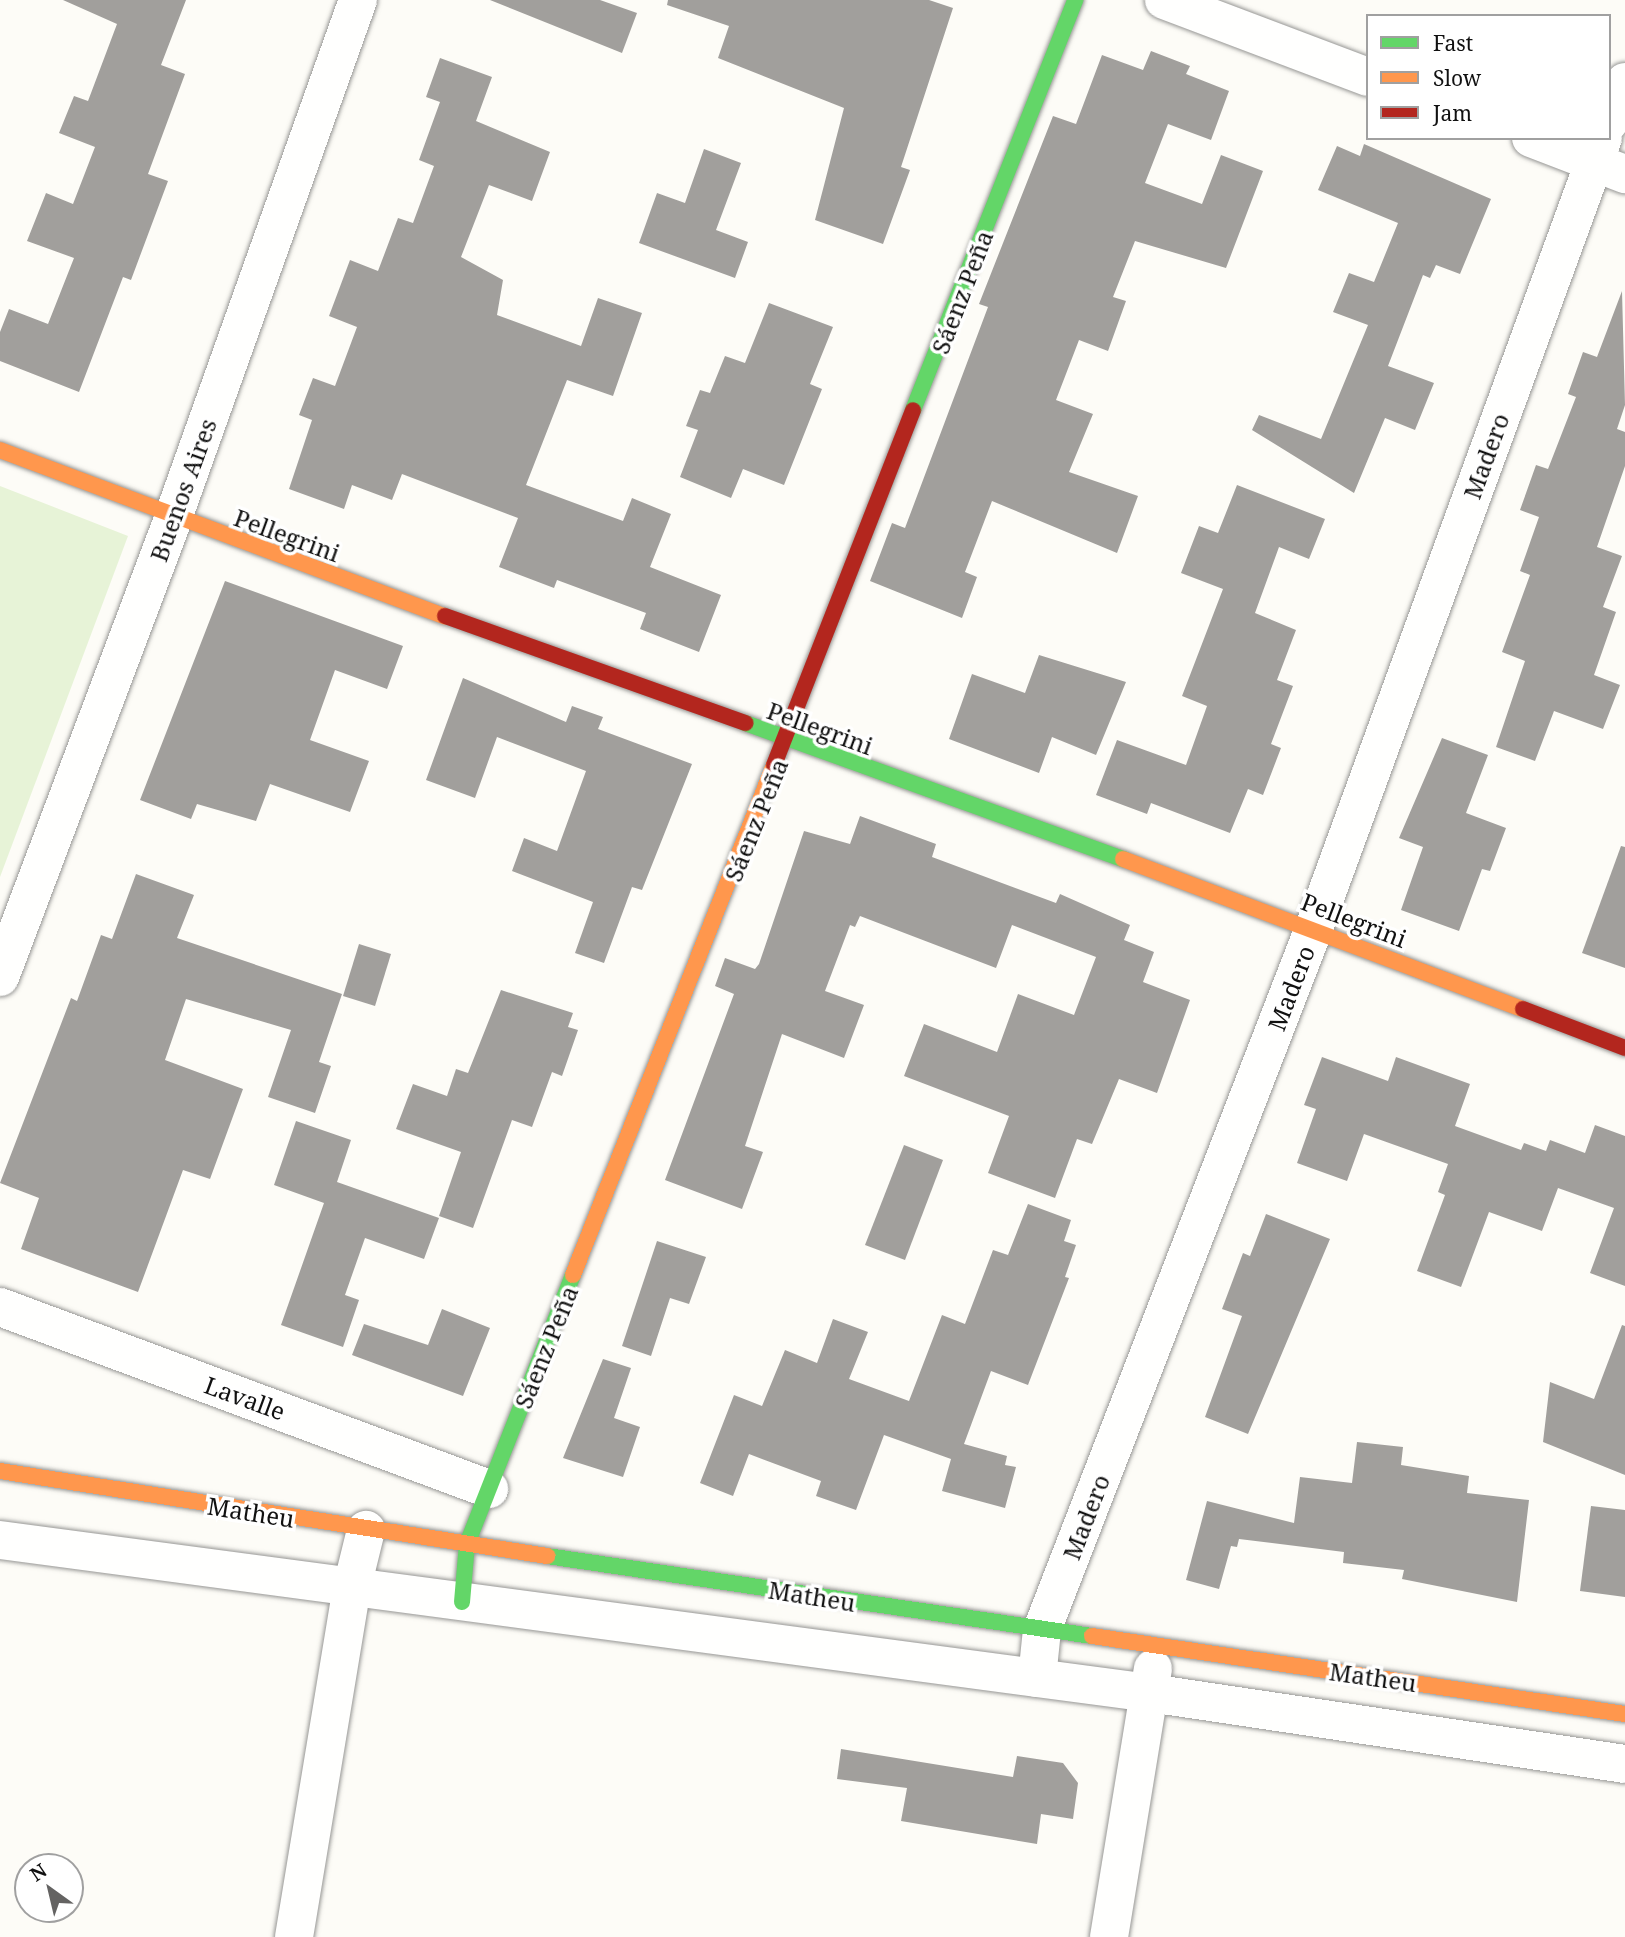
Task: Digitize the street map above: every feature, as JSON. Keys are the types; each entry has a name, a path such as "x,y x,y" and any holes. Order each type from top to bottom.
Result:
{"street":[{"name":"Buenos Aires","path":"0,976 173,518 358,0"},
{"name":"Sáenz Peña","path":"462,1602 467,1544 788,741 1075,0"},
{"path":"1164,0 1366,76"},
{"path":"1611,117 1625,82"},
{"path":"1539,140 1607,158"},
{"name":"Madero","path":"1037,1678 1042,1630 1314,928 1607,158"},
{"name":"Pellegrini","path":"0,450 173,518 1314,928 1625,1048"},
{"name":"Lavalle","path":"0,1307 489,1489"},
{"name":"Matheu","path":"0,1471 366,1531 1625,1714"},
{"path":"294,1937 352,1587 366,1531"},
{"name":"Matheu","path":"0,1540 1150,1693 1625,1765"},
{"path":"1109,1937 1157,1646"}],"green space":[{"path":"0,486 128,536 0,877"}],"building":[{"path":"63,0 186,0 161,65 185,74 148,174 168,181 131,280 123,277 79,392 0,361 0,332 9,309 48,324 74,258 27,241 46,193 73,204 95,147 59,133 74,96 88,101 117,24"},
{"path":"490,0 600,0 637,13 622,53"},
{"path":"668,0 929,0 953,8 901,167 910,170 883,244 815,220 844,108 718,58 729,26 667,5"},
{"path":"1151,51 1190,66 1186,74 1229,91 1211,140 1168,124 1145,183 1202,204 1221,155 1263,171 1226,268 1135,241 1113,297 1126,301 1108,351 1079,340 1056,400 1093,414 1069,472 1138,496 1117,553 992,501 965,572 977,577 962,618 870,581 892,523 905,528 988,307 979,304 1053,116 1076,124 1102,55 1143,70"},
{"path":"440,58 492,77 476,121 550,152 532,201 489,185 461,257 503,280 497,315 581,346 598,298 642,313 613,396 567,380 526,485 623,521 632,498 671,514 650,567 721,595 699,652 640,629 646,613 557,580 554,588 499,567 518,518 402,474 392,500 352,485 344,509 289,489 312,420 299,415 313,378 335,386 357,327 329,316 350,260 378,271 398,218 413,223 434,166 419,160 440,102 426,97"},
{"path":"1364,144 1491,199 1460,274 1436,265 1430,278 1423,275 1388,366 1434,383 1415,430 1385,418 1354,493 1252,430 1259,415 1321,439 1368,325 1333,312 1349,273 1374,282 1398,223 1318,190 1337,146 1360,156"},
{"path":"704,149 741,163 716,230 748,242 735,278 639,243 657,193 685,203"},
{"path":"1622,291 1625,405 1617,429 1625,432 1625,466 1597,547 1622,556 1603,607 1616,612 1594,675 1620,685 1603,729 1554,711 1535,761 1496,747 1525,661 1502,652 1530,575 1520,571 1539,517 1520,510 1536,465 1548,469 1576,397 1568,394 1583,352 1597,357"},
{"path":"769,303 833,327 810,384 822,389 784,485 743,469 731,498 680,477 698,430 686,426 700,390 710,393 725,356 745,363"},
{"path":"1237,485 1325,519 1309,559 1279,547 1255,613 1296,630 1277,680 1293,686 1271,744 1281,748 1263,795 1248,789 1230,833 1151,803 1147,814 1096,795 1117,740 1186,765 1207,706 1182,696 1223,589 1181,573 1199,526 1218,533"},
{"path":"225,581 403,646 387,689 335,670 310,740 369,761 350,812 270,784 256,821 197,804 191,819 140,800"},
{"path":"1039,655 1126,682 1096,755 1052,737 1039,773 949,739 972,674 1025,693"},
{"path":"463,678 566,722 572,706 603,717 598,729 692,764 642,890 632,887 604,963 575,953 593,902 512,871 524,838 557,851 586,771 497,737 475,798 426,780"},
{"path":"1442,738 1488,755 1466,813 1506,828 1490,871 1482,869 1459,931 1401,910 1423,847 1399,838"},
{"path":"860,816 936,844 932,857 1056,903 1060,894 1130,925 1124,940 1154,952 1143,982 1190,1000 1157,1093 1119,1079 1092,1144 1077,1139 1055,1198 988,1173 1009,1116 904,1076 924,1024 997,1052 1018,994 1074,1015 1096,957 1012,925 996,968 860,916 855,927 850,925 825,991 864,1005 844,1058 782,1034 745,1146 763,1152 742,1209 665,1180 734,994 715,986 725,958 755,969 759,964 804,831 850,844"},
{"path":"1621,846 1625,847 1625,968 1582,953"},
{"path":"136,874 194,895 177,938 342,994 319,1062 331,1066 315,1113 268,1097 291,1030 186,999 165,1060 243,1089 210,1179 183,1170 138,1292 21,1249 39,1198 0,1183 71,998 77,1001 101,935 112,939"},
{"path":"359,944 391,954 375,1006 343,996"},
{"path":"501,990 573,1013 568,1027 578,1030 562,1076 552,1072 532,1127 512,1120 473,1228 439,1216 461,1152 396,1129 413,1084 447,1096 456,1069 468,1073"},
{"path":"1322,1057 1388,1081 1396,1057 1470,1084 1455,1126 1521,1150 1524,1143 1546,1151 1550,1140 1585,1153 1595,1125 1625,1136 1625,1286 1590,1273 1614,1208 1558,1188 1542,1231 1489,1212 1461,1287 1417,1271 1445,1195 1438,1192 1448,1164 1364,1134 1347,1181 1297,1163 1316,1109 1304,1105"},
{"path":"296,1121 351,1140 337,1182 439,1218 424,1259 365,1238 345,1295 359,1300 343,1347 281,1325 324,1203 274,1185"},
{"path":"904,1145 943,1160 905,1260 865,1245"},
{"path":"1028,1204 1071,1220 1064,1241 1076,1245 1065,1277 1069,1278 1028,1385 991,1371 964,1444 1007,1456 1005,1465 1016,1467 1005,1508 942,1491 951,1459 884,1435 856,1510 816,1496 821,1481 749,1454 733,1496 700,1483 734,1395 762,1406 785,1350 817,1363 833,1319 868,1332 849,1379 909,1401 942,1315 965,1324 993,1250 1008,1255"},
{"path":"1266,1214 1330,1239 1248,1434 1205,1417 1242,1316 1222,1309 1243,1253 1250,1256"},
{"path":"657,1241 706,1257 689,1304 670,1298 651,1356 622,1346"},
{"path":"442,1309 490,1328 463,1396 352,1355 364,1324 428,1345"},
{"path":"1622,1325 1625,1326 1625,1475 1543,1442 1550,1382 1594,1399"},
{"path":"603,1359 631,1368 614,1418 640,1427 623,1477 563,1458"},
{"path":"1357,1442 1403,1447 1401,1465 1469,1476 1467,1493 1529,1500 1517,1602 1402,1579 1404,1570 1343,1563 1344,1552 1239,1539 1237,1547 1231,1546 1219,1589 1186,1580 1207,1501 1294,1523 1300,1477 1352,1483"},
{"path":"1591,1506 1625,1510 1625,1597 1580,1591"},
{"path":"841,1749 1013,1777 1017,1756 1063,1763 1078,1783 1073,1819 1041,1814 1037,1844 901,1821 907,1788 837,1779"}],"traffic: fast":[{"path":"913,410 1075,0"},
{"path":"745,723 1123,859"},
{"path":"462,1602 467,1544 573,1275"},
{"path":"547,1556 1092,1636"}],"traffic: slow":[{"path":"0,450 445,616"},
{"path":"573,1275 774,765"},
{"path":"1123,859 1523,1009"},
{"path":"0,1471 547,1556"},
{"path":"1092,1636 1625,1714"}],"traffic: jam":[{"path":"774,765 913,410"},
{"path":"445,616 745,723"},
{"path":"1523,1009 1625,1048"}]}
